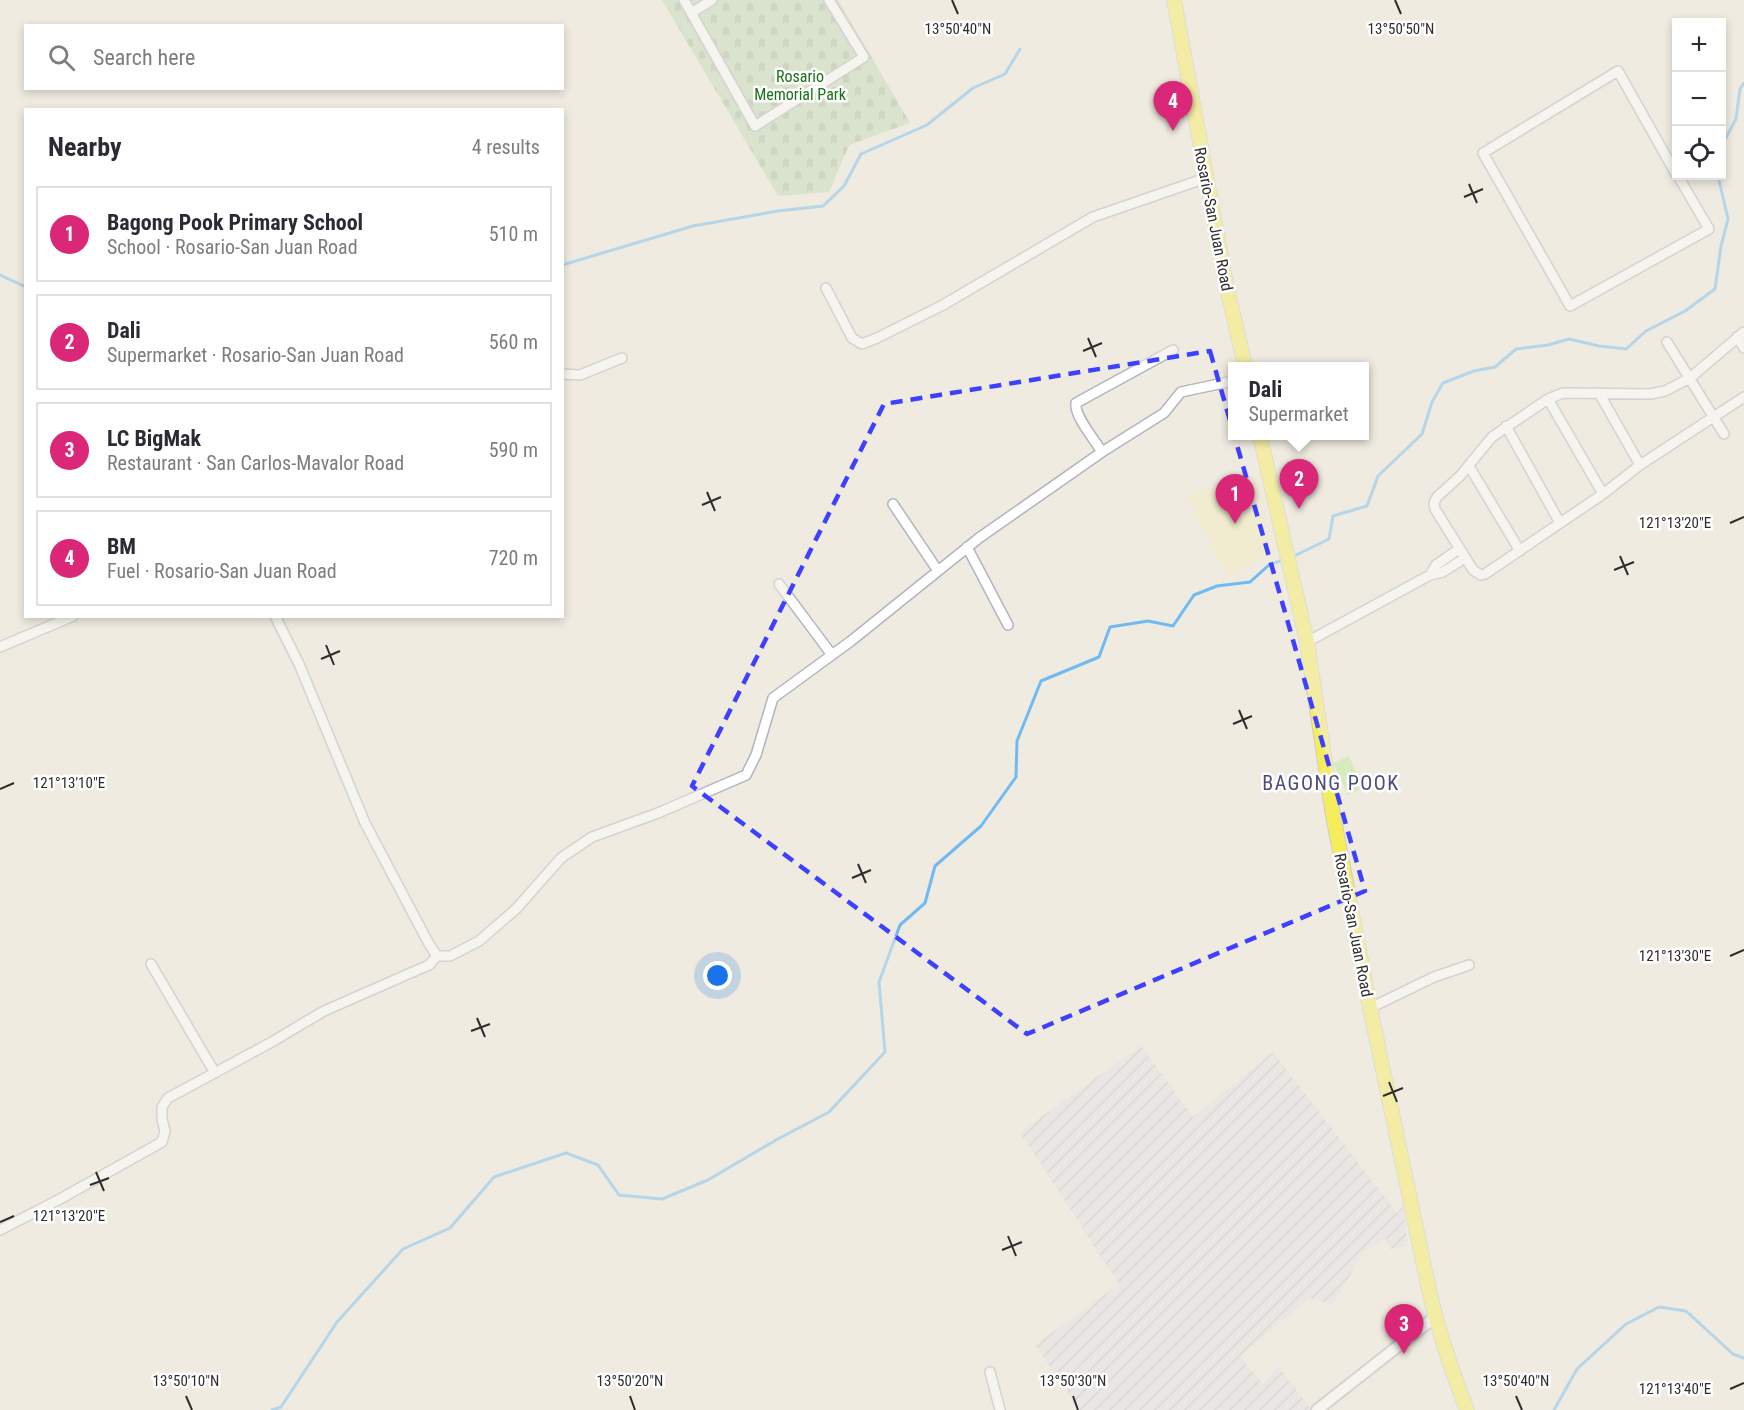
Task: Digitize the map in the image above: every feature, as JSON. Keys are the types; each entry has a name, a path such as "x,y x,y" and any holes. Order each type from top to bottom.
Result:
{"main road":[{"name":"Rosario-San Juan Road","path":"1174,0 1226,284 1244,362"},
{"name":"Rosario-San Juan Road","path":"1261,440 1307,642 1333,815 1370,1008 1435,1317 1467,1410"}],"street":[{"path":"684,0 755,126 864,57 829,0"},
{"path":"691,13 712,0"},
{"path":"1618,71 1677,175 1709,229 1570,306 1483,153 1618,71"},
{"path":"826,288 852,338 862,344 943,305 1093,217 1206,178"},
{"path":"1744,348 1741,335 1690,378 1665,392 1650,394 1563,393 1548,399 1506,426 1487,442 1469,466 1437,497 1434,502 1435,509 1473,570 1480,575 1488,573 1603,494 1640,465 1744,397"},
{"path":"1667,342 1724,434"},
{"path":"1102,452 1078,415 1075,408 1076,403 1173,350"},
{"path":"564,374 580,375 622,358"},
{"path":"0,1230 162,1142 165,1131 162,1107 168,1098 324,1011 429,965 437,956 450,956 479,941 516,909 561,858 592,837 658,813 746,775 756,755 773,698 832,655 967,547 1102,452 1164,412 1181,392 1228,382"},
{"path":"1599,393 1640,465"},
{"path":"1548,399 1603,494"},
{"path":"1506,426 1560,523"},
{"path":"1469,466 1520,551"},
{"path":"893,504 938,571"},
{"path":"967,547 1008,625"},
{"path":"1307,642 1430,575 1443,572 1462,554"},
{"path":"779,584 832,655"},
{"path":"0,647 68,618"},
{"path":"276,618 299,664 365,823 437,956"},
{"path":"151,964 215,1073"},
{"path":"1370,1008 1434,977 1469,965"},
{"path":"1317,1410 1435,1317"},
{"path":"990,1372 1000,1410"}],"highlighted area":[{"path":"1210,351 1365,891 1027,1034 692,786 884,404"}],"shaded area":[{"path":"1258,474 1276,551 1228,577 1187,496"},
{"path":"1141,1046 1193,1117 1273,1052 1397,1213 1403,1206 1408,1246 1391,1249 1385,1239 1364,1252 1333,1305 1310,1298 1240,1356 1263,1384 1278,1366 1310,1408 1308,1410 1079,1410 1035,1345 1119,1284 1020,1132"}],"green space":[{"name":"Rosario Memorial Park","path":"662,0 838,0 910,123 849,145 829,192 778,196"},
{"path":"1349,756 1363,788 1348,795 1333,763"}],"waterway":[{"path":"564,264 693,226 778,211 823,206 844,186 861,154 927,125 973,88 1005,74 1020,49"},
{"path":"1726,138 1736,119 1740,89 1744,83"},
{"path":"1292,557 1329,539 1333,516 1367,506 1378,476 1422,434 1432,402 1443,383 1474,371 1495,367 1516,349 1548,345 1569,339 1626,349 1646,331 1685,311 1715,289 1721,246 1728,219 1719,180"},
{"path":"0,275 24,286"},
{"path":"272,1410 281,1407 337,1322 403,1249 450,1228 494,1177 566,1153 598,1165 619,1195 662,1199 708,1180 829,1112 885,1052 879,982 900,925 925,903 935,866 981,826 1016,777 1017,741 1041,681 1099,657 1110,627 1148,621 1173,626 1194,595 1217,586 1250,582 1269,565 1285,559"},
{"path":"1554,1410 1577,1369 1626,1324 1659,1307 1686,1311 1733,1354 1744,1358"}],"place":[{"name":"BM","path":"1173,131"},
{"name":"Dali","path":"1299,509"},
{"name":"Bagong Pook Primary School","path":"1235,524"},
{"name":"LC BigMak","path":"1404,1354"}],"district":[{"name":"BAGONG POOK","path":"1331,783"}]}
